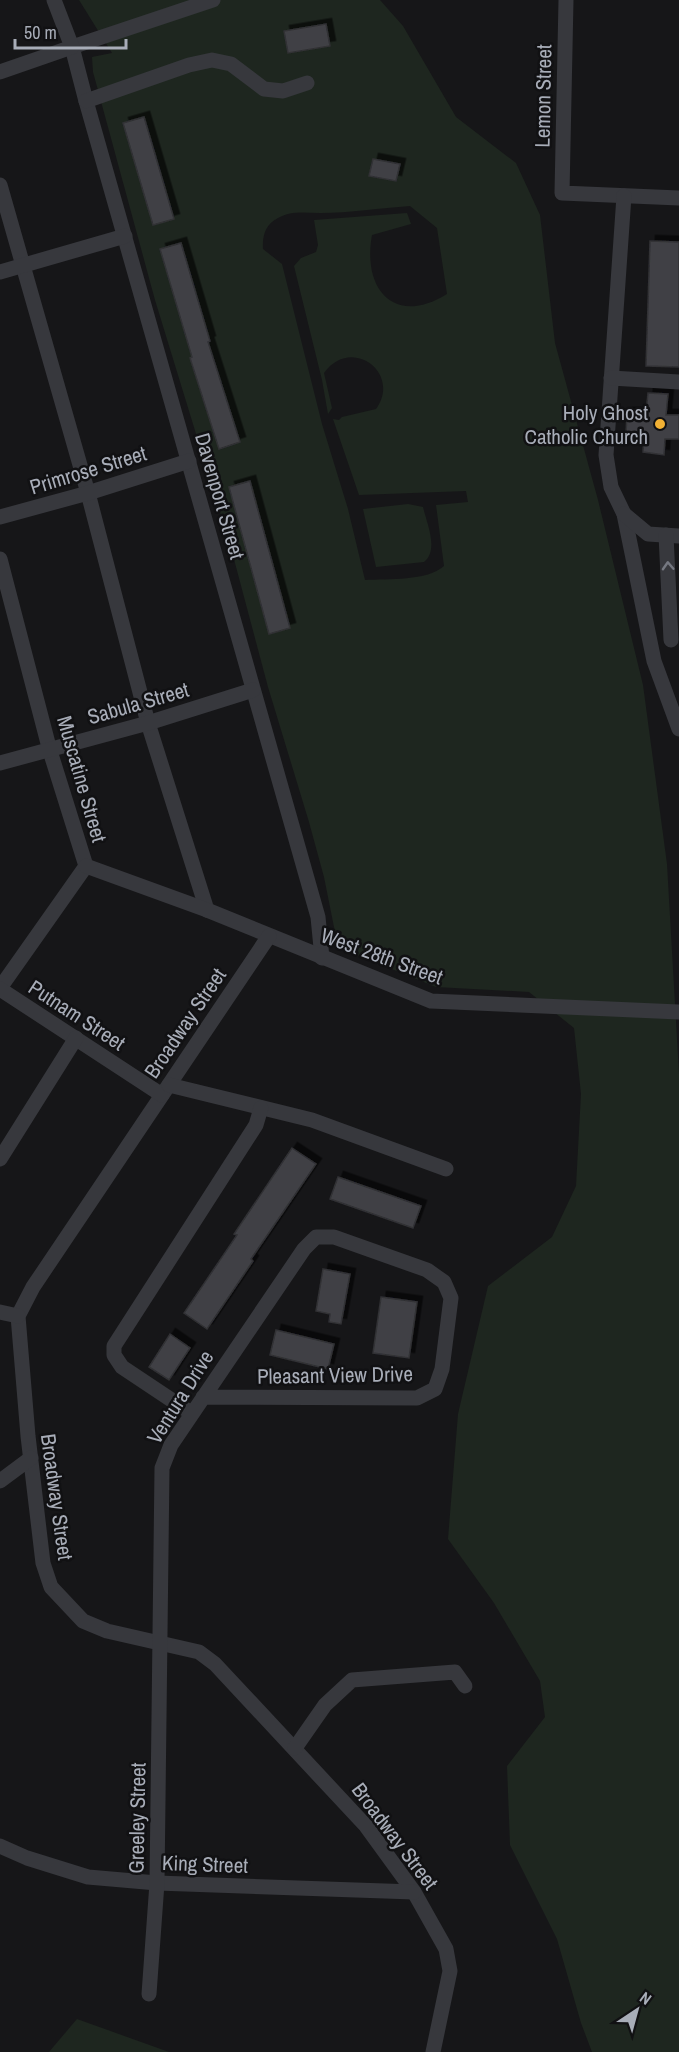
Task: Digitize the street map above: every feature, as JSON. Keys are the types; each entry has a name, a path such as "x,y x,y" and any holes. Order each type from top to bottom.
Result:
{"street":[{"name":"Davenport Street","path":"54,0 72,47 318,917 322,958"},
{"path":"0,72 213,0"},
{"name":"Lemon Street","path":"566,0 562,193 624,196"},
{"path":"86,100 189,65 212,60 231,64 264,89 283,91 307,83"},
{"path":"0,185 88,493 148,723 207,910"},
{"path":"679,198 624,196 606,454 611,488 624,514 649,639 679,729"},
{"path":"0,272 125,236"},
{"path":"611,378 679,382"},
{"name":"Primrose Street","path":"0,517 88,493 189,461"},
{"path":"624,514 648,534 673,536 675,640 649,639"},
{"name":"Muscatine Street","path":"0,559 50,751 86,866 0,989"},
{"name":"Sabula Street","path":"0,763 148,723 253,690"},
{"name":"West 28th Street","path":"86,866 207,910 431,1001 679,1012"},
{"name":"Broadway Street","path":"268,936 33,1287 18,1316 43,1563 51,1587 83,1621 107,1631 199,1652 215,1664 366,1826 414,1892 446,1949 450,1971 434,2048"},
{"name":"Putnam Street","path":"0,989 76,1038 165,1090 312,1120 446,1169"},
{"path":"0,1159 76,1038"},
{"path":"191,1413 122,1366 114,1355 114,1346 256,1125 261,1108"},
{"name":"Ventura Drive","path":"160,1642 162,1468 171,1445 191,1413 304,1249 316,1237"},
{"name":"Pleasant View Drive","path":"203,1397 417,1398 435,1389 442,1369 451,1298 444,1282 427,1270 334,1237 316,1237"},
{"path":"0,1312 18,1316"},
{"path":"0,1481 31,1458"},
{"name":"Greeley Street","path":"148,1994 157,1883 160,1642"},
{"path":"295,1748 325,1705 352,1680 455,1672 465,1686"},
{"name":"King Street","path":"0,1846 27,1858 88,1877 157,1883 414,1892"},
{"path":"434,2048 448,2052"}],"shaded area":[{"path":"79,0 380,0 403,26 456,117 516,163 540,215 555,343 598,500 643,685 667,864 679,1074 679,2052 592,2052 581,2023 557,1939 510,1845 507,1766 545,1717 540,1681 494,1603 448,1539 458,1414 488,1286 552,1237 576,1186 581,1094 574,1028 529,992 436,987 340,948 309,822 268,687 231,548 155,300 93,72 92,57 112,53","holes":["410,206 437,228 447,294 428,303 412,306 397,304 386,297 377,286 372,272 370,254 372,235 411,224 407,213 314,220 318,245 316,252 301,258 294,266 328,414 332,408 324,373 335,362 347,358 359,358 370,363 378,372 383,383 382,396 376,409 342,417 339,420 333,419 359,495 466,491 468,502 436,505 444,566 437,571 418,577 365,580 348,509 322,424 282,264 263,249 263,239 274,220 283,215 299,213"]},
{"path":"408,504 423,507 431,536 431,551 428,557 424,562 376,567 363,509"},
{"path":"77,2019 169,2052 49,2052"}],"building":[{"path":"326,24 330,46 288,53 284,31"},
{"path":"144,117 174,219 153,225 123,123"},
{"path":"373,159 400,164 396,181 369,176"},
{"path":"650,241 679,242 679,367 646,366"},
{"path":"181,243 210,341 208,342 240,442 219,449 190,358 192,357 160,249"},
{"path":"648,393 668,394 666,415 679,415 679,439 665,439 664,455 643,452 644,435 626,434 627,413 646,413"},
{"path":"250,481 290,628 269,634 229,487"},
{"path":"292,1148 316,1164 251,1259 253,1261 207,1329 184,1313"},
{"path":"338,1177 421,1206 413,1228 330,1199"},
{"path":"323,1269 350,1274 341,1324 329,1322 330,1314 316,1311"},
{"path":"381,1297 417,1302 409,1358 373,1353"},
{"path":"276,1330 334,1344 328,1369 270,1355"},
{"path":"170,1334 190,1348 169,1380 149,1367"}],"place":[{"name":"Holy Ghost Catholic Church","path":"660,424"}]}
